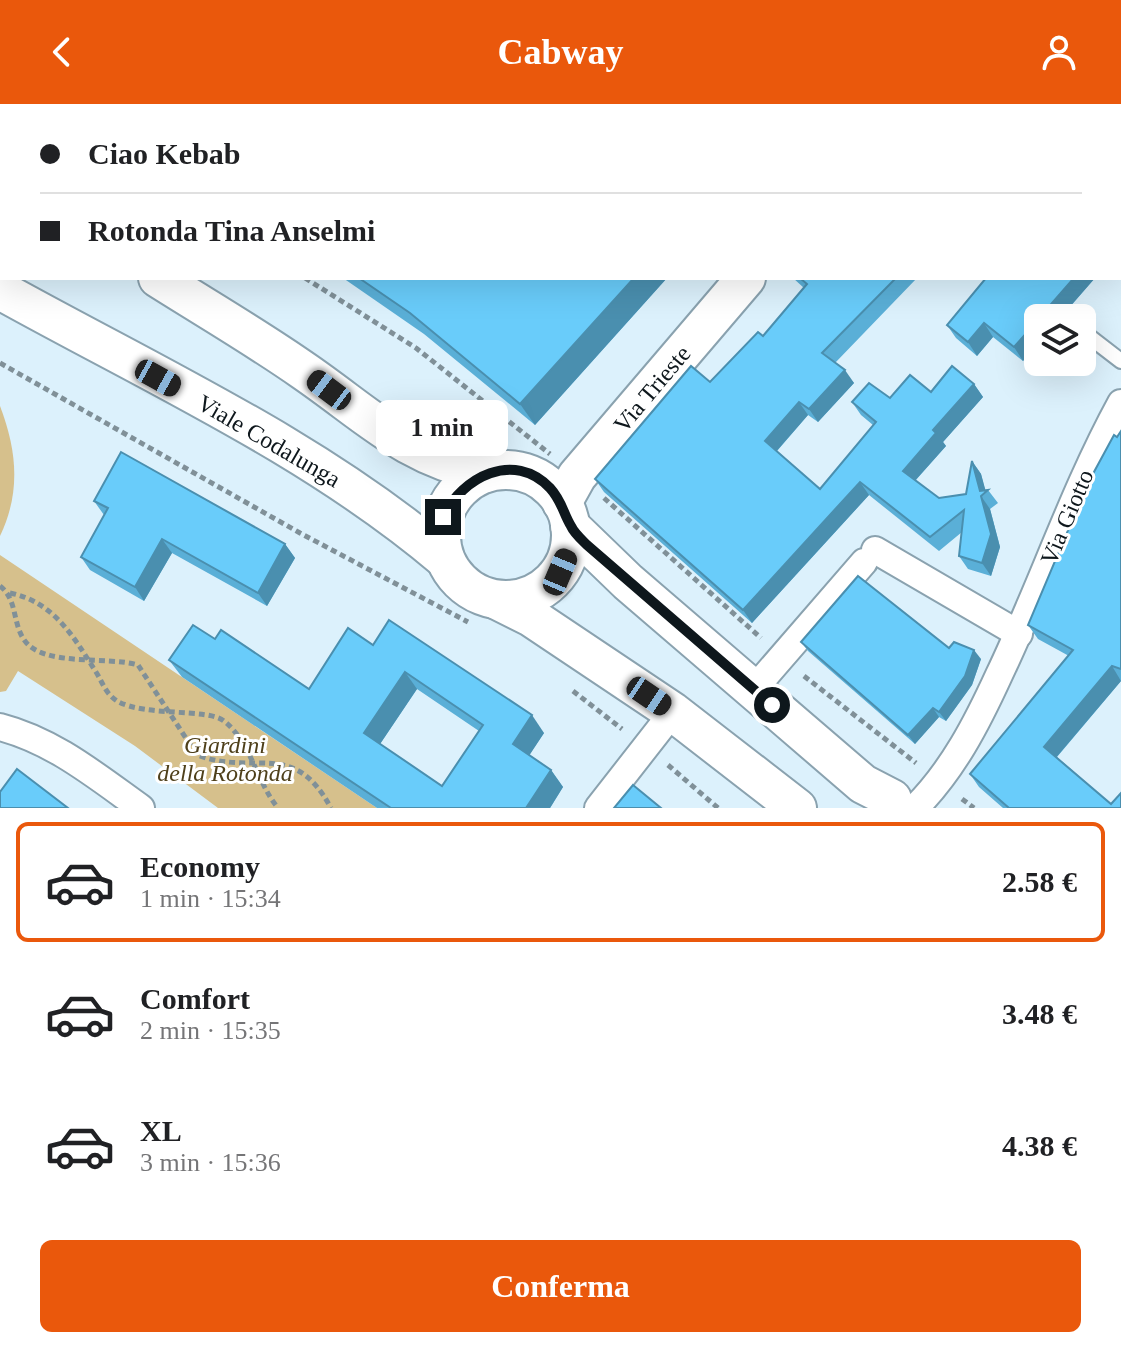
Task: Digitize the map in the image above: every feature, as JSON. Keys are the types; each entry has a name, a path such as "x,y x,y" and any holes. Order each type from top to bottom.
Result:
{"street":[{"path":"161,280 304,371 415,451 450,466 485,473 507,470 529,474 548,485 566,514 628,582 863,784 896,806"},
{"name":"Via Trieste","path":"566,514 577,476 744,280"},
{"name":"Viale Codalunga","path":"0,290 308,460 391,513 445,559"},
{"name":"Via Giotto","path":"896,806 959,753 1019,634 1081,483 1121,403"},
{"path":"485,473 467,483 448,508 441,538 445,559 485,612 531,617 673,712 797,808"},
{"path":"485,612 521,599 560,572 569,550 566,514"},
{"path":"754,689 870,556 1019,634"},
{"path":"598,808 673,712"},
{"path":"0,727 30,735 56,749 141,808"}],"lane":[{"path":"1096,342 1121,361"}],"path":[{"path":"308,280 416,348 559,461"},
{"path":"0,363 300,533 485,612"},
{"path":"601,495 781,657 918,764"},
{"path":"0,586 58,615 105,691 118,702 173,715 210,715 222,719 278,808"},
{"path":"10,593 26,642 43,654 88,661 123,660 138,665 197,755 296,767 310,776 331,808"},
{"path":"566,686 646,747 718,808"},
{"path":"960,797 974,808"}],"green space":[{"path":"0,406 13,455 14,487 0,536"},
{"name":"Giardini della Rotonda","path":"0,555 377,808 218,808 135,746 18,671 6,691 0,692"}],"building":[{"path":"362,280 632,280 520,404 410,313"},
{"path":"802,280 894,280 822,353 845,370 809,409 799,402 765,441 820,489 876,422 852,402 869,383 890,398 910,375 931,392 952,366 974,384 933,430 936,433 903,471 939,498 966,494 972,461 980,491 988,490 981,496 991,534 982,563 959,556 964,510 930,537 860,482 743,610 595,479 691,366 710,382 758,332 763,336 807,284"},
{"path":"984,280 1072,280 1051,304 1024,304 1024,336 1014,347 984,323 968,342 947,325"},
{"path":"1121,431 1121,669 1112,666 1044,747 1111,804 1121,793 1121,808 1009,808 970,774 1073,650 1028,625 1088,483 1114,435 1117,437"},
{"path":"121,452 285,544 258,593 162,539 135,587 81,557 108,508 94,501"},
{"path":"858,576 949,648 954,642 974,650 965,676 939,712 933,708 908,735 801,642"},
{"path":"389,620 532,715 513,744 551,770 526,808 391,808 169,660 193,625 215,639 221,630 309,689 348,628 373,645","holes":["405,672 483,725 442,786 364,733"]},
{"path":"17,769 68,808 0,808 0,792"},
{"path":"633,785 661,808 614,808"}],"route":[{"path":"443,517 452,498 467,483 485,473 507,470 529,474 548,485 562,503 570,526 587,545 772,705"}]}
